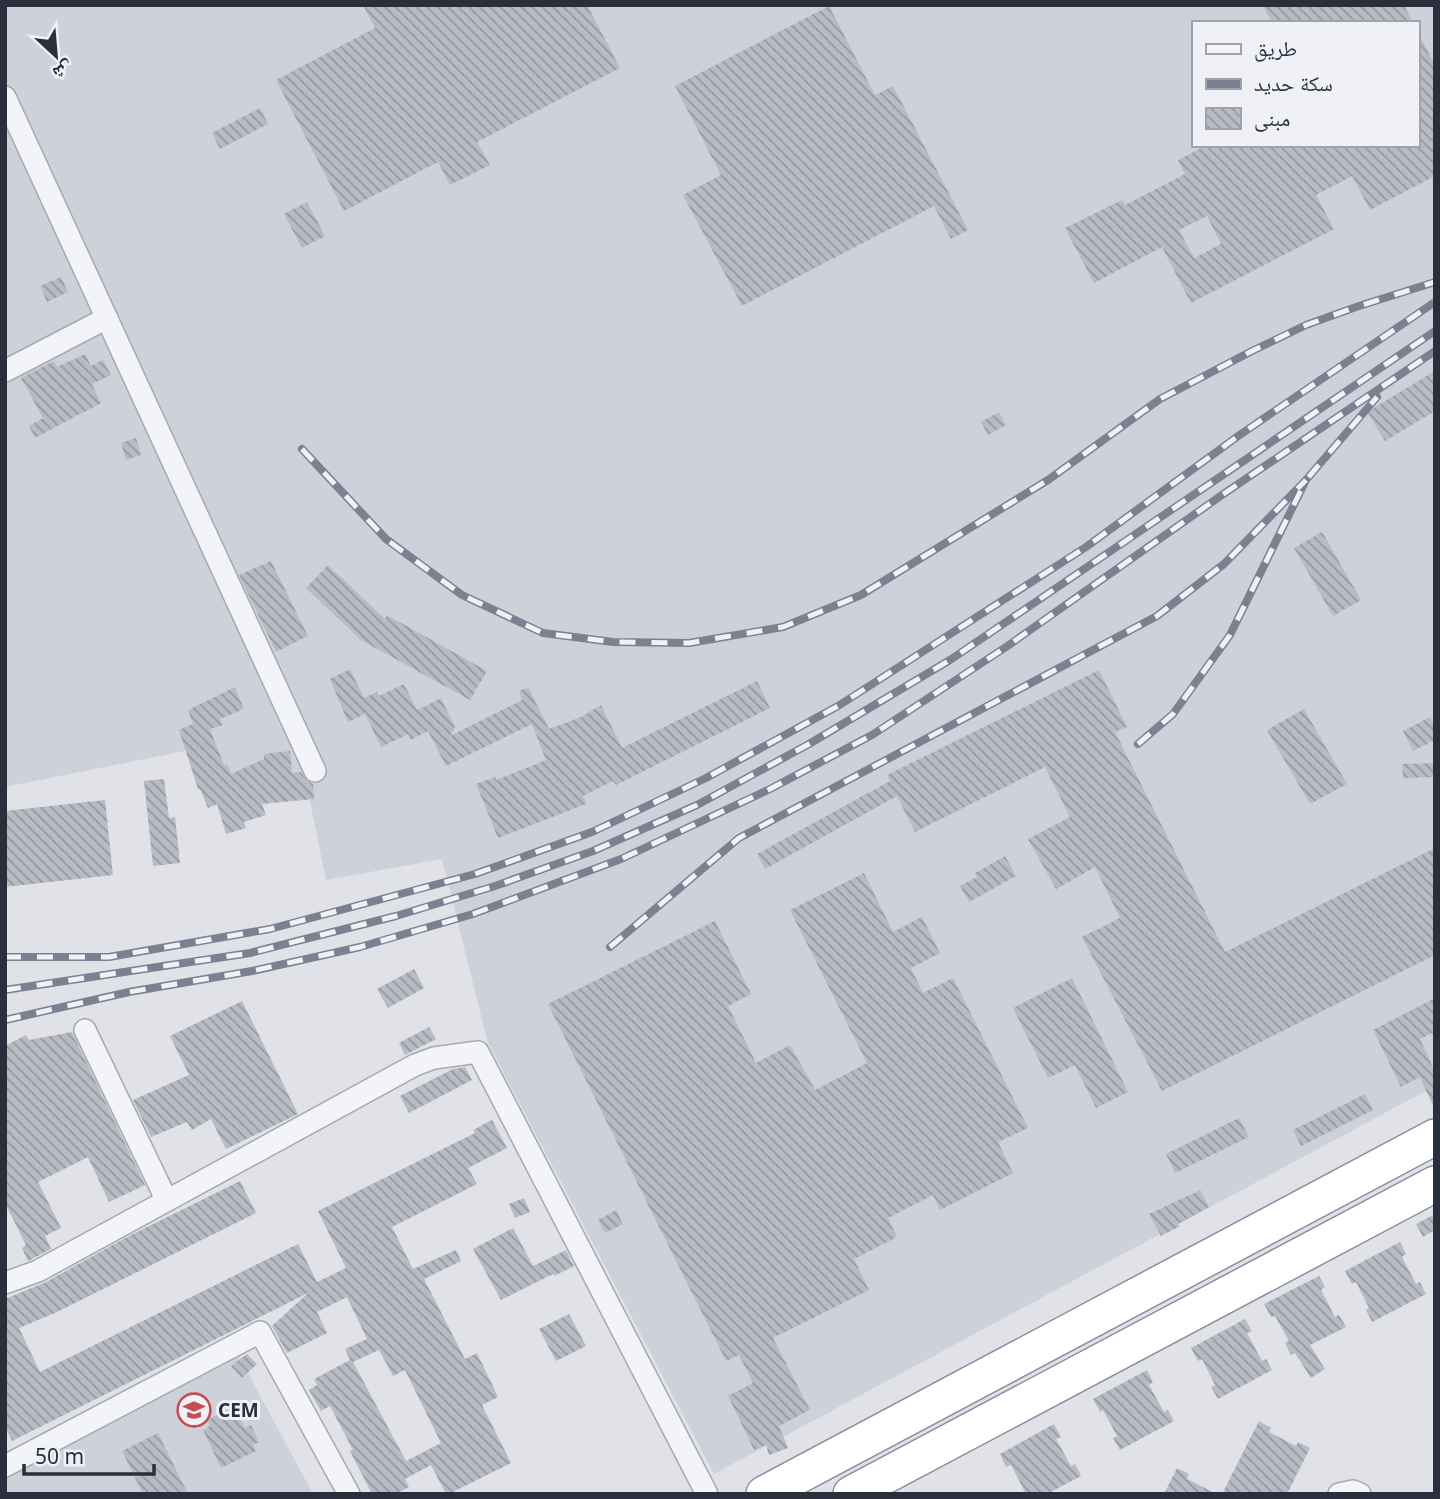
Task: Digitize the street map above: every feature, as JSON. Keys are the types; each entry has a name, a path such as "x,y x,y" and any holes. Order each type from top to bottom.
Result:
{"highway":[{"path":"764,1494 1435,1137"},
{"path":"851,1494 1435,1184"}],"street":[{"path":"5,97 315,771"},
{"path":"5,371 107,318"},
{"path":"85,1030 166,1199"},
{"path":"5,1283 38,1270 415,1065 434,1058 478,1052 707,1494"},
{"path":"5,1466 260,1332 349,1494"},
{"path":"1339,1494 1353,1491 1360,1494"}],"shaded area":[{"path":"5,5 1435,5 1435,1086 714,1474 488,1043 442,859 326,880 308,792 211,806 190,750 5,787"},
{"name":"CEM","path":"235,1349 313,1494 5,1494 5,1472"}],"building":[{"path":"363,5 587,5 620,68 477,142 490,165 450,185 438,162 344,211 276,80 375,28"},
{"path":"1263,5 1404,5 1412,21 1271,21"},
{"path":"829,6 875,95 893,86 968,230 951,239 934,206 742,306 683,195 721,175 675,86"},
{"path":"1419,35 1435,65 1435,176 1370,210 1352,176 1316,195 1334,229 1191,303 1162,247 1094,283 1065,228 1122,200 1125,205 1185,174 1178,160 1203,147 1419,147","holes":["1207,216 1221,244 1194,258 1179,230"]},
{"path":"260,108 268,124 220,149 212,133"},
{"path":"307,202 325,236 302,248 284,214"},
{"path":"61,277 68,292 47,302 40,286"},
{"path":"85,354 91,366 103,360 111,375 92,384 101,403 35,438 29,426 43,418 21,378 54,361 57,367"},
{"path":"1435,371 1435,411 1385,441 1367,412"},
{"path":"999,412 1006,425 988,435 981,422"},
{"path":"136,438 141,455 126,460 121,443"},
{"path":"1322,532 1361,600 1333,616 1294,548"},
{"path":"271,561 308,636 276,652 239,575"},
{"path":"328,565 385,619 387,615 487,671 470,700 361,640 306,588"},
{"path":"350,669 364,698 377,692 379,696 404,684 417,710 441,698 455,727 450,736 522,700 519,691 528,687 549,729 581,717 601,705 622,748 757,681 770,708 616,785 613,781 583,796 586,804 498,838 476,784 495,777 496,780 546,760 532,724 446,766 428,731 411,740 408,734 381,747 365,714 348,722 330,679"},
{"path":"1099,670 1127,727 1115,732 1225,952 1435,848 1435,955 1162,1091 1082,937 1120,918 1095,867 1056,889 1028,839 1070,817 1045,767 915,832 897,796 765,869 757,854 890,781 887,775"},
{"path":"235,687 244,709 220,719 223,725 210,729 224,765 227,764 231,774 264,759 264,754 290,751 292,773 301,772 307,781 313,784 314,799 262,804 266,815 244,822 246,828 226,834 217,804 208,808 198,789 179,730 193,724 188,710"},
{"path":"1304,709 1347,784 1310,804 1267,730"},
{"path":"1430,717 1435,727 1435,740 1413,751 1403,731"},
{"path":"1435,763 1435,777 1403,778 1402,764"},
{"path":"164,779 169,818 175,817 180,863 153,866 144,781"},
{"path":"105,800 113,875 5,887 5,811"},
{"path":"1005,856 1016,876 969,902 960,886 977,877 975,873"},
{"path":"864,873 893,932 922,917 940,953 911,968 923,993 953,978 1028,1128 998,1142 1013,1173 940,1210 933,1195 888,1218 897,1237 854,1259 869,1290 773,1338 810,1410 779,1426 788,1448 769,1455 766,1445 754,1450 728,1396 753,1383 739,1355 726,1361 548,1004 715,921 751,994 728,1006 756,1063 790,1045 815,1090 867,1063 790,910"},
{"path":"414,969 424,988 388,1008 377,989"},
{"path":"1072,978 1128,1092 1096,1108 1075,1065 1048,1078 1013,1008"},
{"path":"1435,998 1435,1032 1420,1039 1435,1072 1435,1110 1420,1077 1401,1087 1373,1030"},
{"path":"242,1001 298,1114 226,1149 211,1119 192,1130 187,1122 151,1137 133,1100 189,1075 170,1036"},
{"path":"429,1027 436,1039 405,1055 399,1043"},
{"path":"72,1032 145,1185 109,1202 88,1157 38,1182 61,1228 45,1236 51,1249 28,1261 22,1248 26,1245 5,1203 5,1046 26,1035 29,1040"},
{"path":"465,1067 472,1080 409,1113 400,1096 453,1069"},
{"path":"1365,1094 1373,1110 1301,1146 1293,1130"},
{"path":"1239,1118 1249,1137 1175,1173 1166,1154"},
{"path":"492,1120 507,1148 468,1168 477,1184 392,1227 413,1269 456,1250 461,1261 424,1279 465,1359 477,1353 498,1397 482,1405 511,1463 449,1494 446,1494 431,1465 405,1479 409,1487 395,1494 372,1494 330,1406 321,1411 309,1390 317,1385 314,1379 350,1360 345,1349 367,1339 347,1297 317,1312 327,1333 287,1353 272,1326 308,1293 12,1441 5,1427 5,1299 44,1283 129,1236 240,1181 256,1213 57,1312 19,1328 40,1372 298,1244 317,1282 346,1268 318,1211 475,1133 473,1130","holes":["379,1350 393,1376 405,1370 441,1443 406,1461 353,1362"]},
{"path":"1200,1190 1209,1207 1161,1236 1149,1214"},
{"path":"524,1198 530,1212 515,1218 509,1204"},
{"path":"616,1210 623,1224 605,1233 598,1220"},
{"path":"1435,1214 1435,1230 1423,1237 1416,1224"},
{"path":"513,1228 533,1266 566,1250 574,1266 501,1300 473,1249"},
{"path":"1400,1242 1406,1254 1402,1257 1416,1284 1420,1282 1426,1294 1372,1322 1366,1310 1369,1308 1356,1282 1352,1284 1345,1271"},
{"path":"1319,1276 1325,1287 1321,1290 1335,1317 1339,1315 1346,1327 1310,1345 1325,1369 1311,1378 1295,1353 1291,1355 1285,1343 1289,1341 1275,1316 1271,1317 1264,1304"},
{"path":"569,1314 586,1346 556,1361 539,1329"},
{"path":"1245,1319 1252,1331 1247,1333 1262,1361 1266,1359 1272,1370 1218,1399 1211,1387 1215,1385 1202,1359 1198,1361 1191,1348"},
{"path":"247,1354 257,1364 242,1378 231,1366"},
{"path":"1147,1370 1153,1382 1149,1385 1164,1412 1168,1410 1174,1421 1120,1450 1113,1438 1117,1436 1103,1410 1100,1412 1093,1399"},
{"path":"234,1407 245,1428 251,1425 259,1442 253,1445 256,1451 221,1468 203,1430 210,1426 207,1420"},
{"path":"1259,1421 1271,1428 1269,1432 1296,1446 1298,1442 1310,1448 1287,1494 1222,1494"},
{"path":"1054,1424 1061,1437 1056,1439 1071,1466 1075,1464 1081,1476 1047,1494 1026,1494 1011,1465 1006,1467 1000,1454"},
{"path":"158,1433 188,1494 143,1494 122,1451"},
{"path":"1177,1468 1189,1474 1187,1479 1217,1494 1164,1494"}],"railway":[{"path":"302,449 386,539 462,595 543,633 613,642 689,643 783,627 861,595 1048,480 1160,399 1306,325 1435,282"},
{"path":"5,957 109,957 270,929 475,874 592,832 706,778 838,706 1086,547 1241,434 1435,302"},
{"path":"5,990 250,953 396,916 495,886 593,851 697,805 809,744 950,660 1435,331"},
{"path":"5,1020 129,992 252,971 360,947 473,914 621,859 770,789 872,735 1006,647 1222,495 1435,351"},
{"path":"1138,744 1173,714 1230,635 1306,480 1377,397"},
{"path":"610,947 739,838 1157,616 1224,564 1306,480"}],"place":[{"name":"CEM","path":"194,1410"}]}
